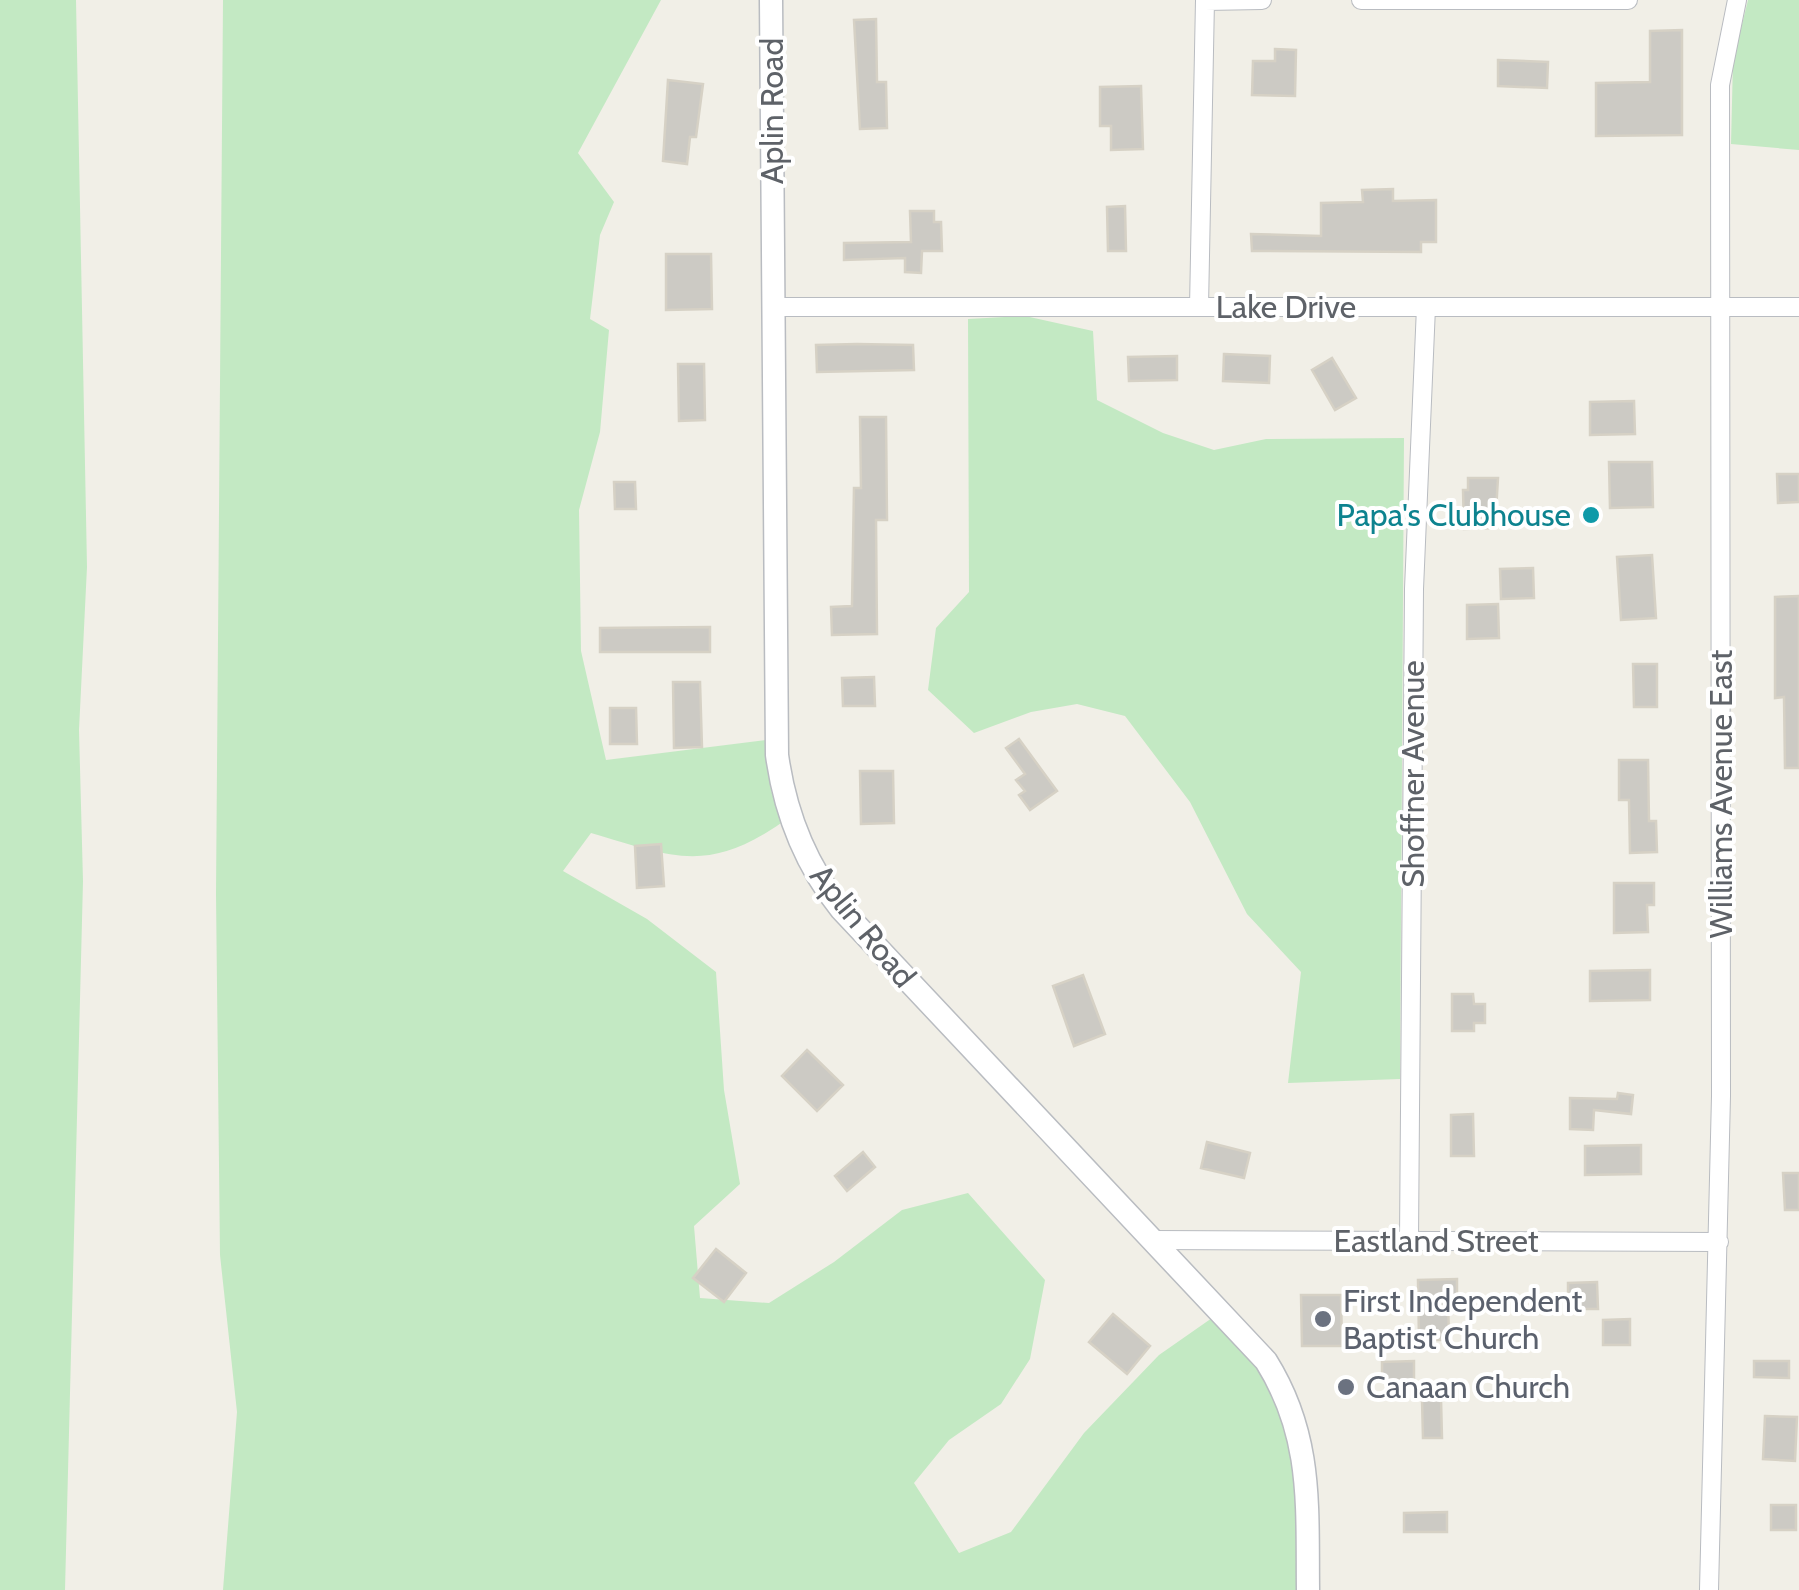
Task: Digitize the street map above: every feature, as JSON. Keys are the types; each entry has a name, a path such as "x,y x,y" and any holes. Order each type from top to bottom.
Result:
{"street":[{"name":"Aplin Road","path":"772,0 776,755 793,827 818,878 841,910 1256,1348 1284,1390 1305,1457 1308,1590"},
{"path":"1199,307 1205,1 1262,0"},
{"path":"1360,0 1628,0"},
{"name":"Williams Avenue East","path":"1710,1590 1719,1242 1720,86 1737,0"},
{"name":"Lake Drive","path":"773,308 1799,307"},
{"name":"Shoffner Avenue","path":"1409,1241 1414,589 1426,308"},
{"name":"Eastland Street","path":"1152,1240 1719,1242"}],"green space":[{"path":"0,0 76,0 87,567 79,730 83,881 65,1590 0,1590"},
{"path":"223,0 661,0 578,153 614,202 600,235 590,319 609,330 600,432 579,510 581,651 606,760 766,740 771,790 781,823 731,850 709,855 666,854 591,833 563,871 647,919 716,972 724,1090 740,1184 694,1226 700,1298 769,1303 834,1262 902,1210 968,1193 1045,1280 1030,1359 1001,1404 949,1440 914,1483 959,1553 1011,1532 1084,1433 1159,1355 1212,1318 1259,1370 1282,1413 1294,1462 1297,1590 223,1590 237,1412 220,1255 216,894"},
{"path":"1748,0 1799,0 1799,150 1731,144 1733,61"},
{"path":"1025,316 1093,331 1097,400 1163,433 1214,450 1266,439 1404,438 1400,1079 1288,1083 1301,972 1247,914 1190,802 1125,716 1077,704 1031,712 974,733 928,690 936,628 969,592 968,319"}],"building":[{"path":"876,19 877,82 886,82 887,128 860,129 854,20"},
{"path":"1682,30 1682,135 1596,136 1596,83 1650,82 1650,31"},
{"path":"1275,49 1296,50 1295,96 1252,95 1253,61 1275,61"},
{"path":"1498,60 1548,62 1547,88 1498,86"},
{"path":"668,80 703,84 696,137 690,137 687,164 663,161"},
{"path":"1141,86 1143,149 1111,150 1111,126 1100,126 1100,87"},
{"path":"1393,189 1393,201 1436,200 1436,242 1421,242 1421,252 1252,251 1251,234 1321,236 1321,203 1363,202 1362,190"},
{"path":"1125,206 1126,251 1108,251 1107,207"},
{"path":"910,211 934,211 934,222 941,222 942,251 922,251 921,273 905,272 905,258 844,260 844,243 911,242"},
{"path":"666,254 711,254 712,309 666,310"},
{"path":"816,345 913,345 914,370 817,372"},
{"path":"1224,354 1270,356 1269,383 1223,381"},
{"path":"1177,356 1177,380 1129,381 1128,357"},
{"path":"1332,358 1356,398 1335,410 1312,370"},
{"path":"678,364 704,364 705,420 679,421"},
{"path":"1634,401 1635,434 1590,435 1590,402"},
{"path":"860,417 886,417 887,520 876,520 877,634 832,635 831,607 852,606 854,488 861,488"},
{"path":"1609,462 1652,462 1653,507 1610,508"},
{"path":"1777,474 1799,474 1799,502 1778,503"},
{"path":"1468,478 1498,478 1495,528 1464,529 1463,490 1468,490"},
{"path":"614,482 635,482 636,509 615,509"},
{"path":"1652,555 1656,618 1621,620 1617,557"},
{"path":"1533,568 1534,598 1501,599 1500,569"},
{"path":"1799,596 1799,768 1785,768 1784,697 1775,698 1775,597"},
{"path":"1498,604 1499,638 1467,639 1467,605"},
{"path":"710,627 710,652 600,652 600,628"},
{"path":"1633,664 1657,664 1657,707 1634,707"},
{"path":"874,677 875,706 843,706 842,678"},
{"path":"673,682 700,682 702,747 674,748"},
{"path":"610,708 636,708 637,744 610,744"},
{"path":"1019,739 1057,791 1030,810 1019,795 1025,791 1016,780 1025,774 1006,748"},
{"path":"1619,760 1648,760 1649,821 1656,821 1657,852 1630,853 1629,800 1619,800"},
{"path":"860,771 893,771 894,823 861,824"},
{"path":"661,844 664,886 637,888 635,846"},
{"path":"1614,883 1654,883 1654,905 1647,905 1648,932 1614,933"},
{"path":"1650,970 1650,1000 1590,1001 1590,971"},
{"path":"1083,975 1105,1034 1074,1046 1053,986"},
{"path":"1452,994 1473,994 1474,1004 1485,1004 1485,1023 1474,1023 1474,1031 1452,1031"},
{"path":"807,1050 843,1085 817,1111 782,1076"},
{"path":"1618,1093 1633,1095 1631,1114 1594,1110 1593,1130 1570,1129 1570,1098 1617,1099"},
{"path":"1473,1114 1474,1156 1451,1156 1451,1115"},
{"path":"1207,1142 1250,1153 1244,1178 1201,1168"},
{"path":"1641,1145 1641,1174 1585,1175 1585,1146"},
{"path":"863,1152 875,1167 847,1191 835,1176"},
{"path":"1783,1173 1799,1173 1799,1210 1785,1210"},
{"path":"716,1249 746,1273 724,1302 693,1278"},
{"path":"1457,1279 1457,1297 1448,1297 1449,1340 1419,1340 1418,1280"},
{"path":"1597,1282 1598,1309 1568,1309 1568,1283"},
{"path":"1301,1295 1341,1295 1342,1346 1302,1346"},
{"path":"1113,1314 1150,1346 1127,1374 1089,1342"},
{"path":"1630,1319 1630,1345 1603,1345 1603,1320"},
{"path":"1414,1361 1414,1381 1382,1381 1382,1362"},
{"path":"1754,1361 1789,1361 1789,1378 1754,1377"},
{"path":"1441,1399 1442,1438 1423,1438 1422,1400"},
{"path":"1765,1416 1797,1417 1795,1461 1763,1459"},
{"path":"1771,1505 1796,1505 1796,1530 1771,1530"},
{"path":"1447,1512 1447,1532 1404,1532 1404,1513"}],"place":[{"name":"Papa's Clubhouse","path":"1591,515"},
{"name":"First Independent Baptist Church","path":"1323,1319"},
{"name":"Canaan Church","path":"1346,1387"}]}
